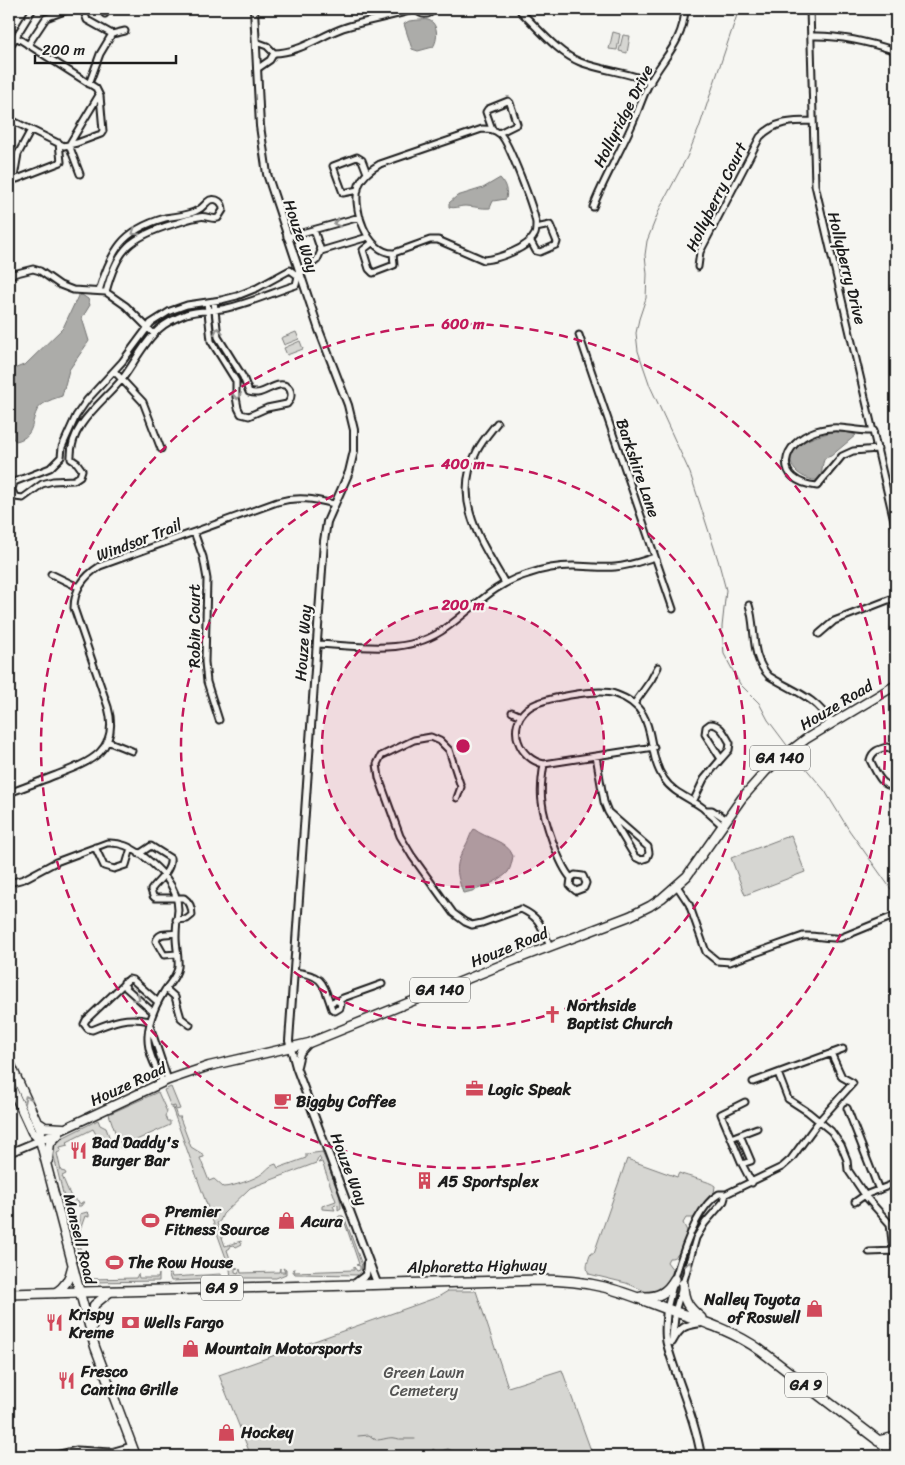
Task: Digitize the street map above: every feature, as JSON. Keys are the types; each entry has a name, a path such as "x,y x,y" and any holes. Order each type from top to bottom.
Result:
{"highway":[{"name":"Alpharetta Highway","path":"9,1294 377,1283 563,1280 599,1286 733,1333 760,1350 896,1454"},
{"path":"628,1295 660,1296 679,1281 687,1306 707,1323"},
{"path":"878,1441 896,1436"}],"main road":[{"name":"Houze Road","path":"40,1140 165,1081 209,1066 308,1044 550,946 630,916 650,906 677,886 696,865 742,798 766,771 790,750 831,723 896,686"},
{"name":"Mansell Road","path":"9,1062 41,1131 40,1140 91,1335 136,1456"},
{"name":"Mansell Road","path":"9,1082 32,1132 40,1140"},
{"path":"38,1122 45,1127 65,1128"},
{"path":"47,1165 50,1143 65,1128"},
{"path":"55,1294 70,1276 72,1264"},
{"path":"91,1335 94,1305 110,1292"}],"street":[{"path":"9,48 33,9"},
{"path":"28,45 46,18 70,9"},
{"path":"83,9 88,20 112,34 125,31"},
{"name":"Houze Way","path":"254,9 262,151 271,189 299,275 352,419 354,440 352,461 346,480 327,522 324,541 290,1049 377,1283"},
{"path":"256,42 267,46 274,53 286,53 345,27 416,9 424,14 431,13 434,9"},
{"name":"Hollyridge Drive","path":"593,207 600,188 651,82 676,43 683,24 685,9"},
{"name":"Hollyberry Drive","path":"810,9 814,170 818,201 896,529"},
{"path":"521,12 574,59 630,74 651,82"},
{"path":"89,84 100,54 112,34"},
{"path":"9,119 64,146 101,134 103,130 99,94 96,88 16,36"},
{"path":"811,36 846,38 896,51"},
{"path":"257,69 270,60 274,53"},
{"path":"69,145 99,94"},
{"path":"492,129 486,112 488,109 508,101 516,124 499,133"},
{"name":"Hollyberry Court","path":"698,267 700,252 760,137 770,128 782,123 813,121"},
{"path":"482,129 492,129 506,140 536,222 535,234 524,246 491,259 478,258 438,240 430,240 393,253 388,253 372,243 360,217 358,202 359,185 368,173 380,164 482,129"},
{"path":"31,130 18,154 14,177 18,178 60,162 59,143"},
{"path":"69,145 80,174"},
{"path":"358,190 343,193 333,166 357,156 362,160 368,173"},
{"path":"99,291 107,264 114,251 132,233 149,224 198,214 212,219 218,218 222,213 223,207 219,201 213,199 207,202 198,214 152,230 129,245 116,261 106,292"},
{"path":"287,237 360,217"},
{"path":"149,224 152,230"},
{"path":"530,240 536,251 540,252 556,246 557,242 550,225 536,228"},
{"path":"314,230 322,251"},
{"path":"299,275 290,270 257,288 237,296 187,305 170,311 151,323 76,416 64,441 61,457 50,468 14,482 12,490 15,497 23,498 42,484 53,481 74,480 80,476 82,470 71,459 73,444 84,420 100,400 122,379 160,328 187,314 229,308 296,285 299,275 317,260 322,251 368,237"},
{"path":"372,243 363,250 369,269 373,273 394,265 393,253"},
{"path":"10,275 33,269 40,271 60,285 73,290 106,292 126,306 154,334"},
{"path":"257,288 260,297"},
{"path":"207,302 211,341 236,382 236,397 241,414 249,416 268,408 286,404 290,401 292,394 289,388 284,385 279,385 258,394 249,392 243,377 218,337 214,301"},
{"path":"170,311 175,320"},
{"name":"Barkshire Lane","path":"579,336 673,609"},
{"path":"218,354 225,349"},
{"path":"114,371 143,402 162,449"},
{"path":"497,423 477,451 469,476 467,496 471,519 476,532 505,583"},
{"path":"874,431 838,426 816,431 802,438 792,447 787,456 786,466 791,475 806,485 817,486 842,456 853,451 878,449"},
{"path":"64,441 73,444"},
{"name":"Windsor Trail","path":"78,587 86,577 100,566 287,499 307,498 334,504"},
{"name":"Robin Court","path":"194,532 203,557 207,579 208,598 205,648 207,682 219,720"},
{"path":"317,644 384,648 418,643 445,630 482,598 505,583 528,574 550,568 572,566 617,567 635,564 656,557"},
{"path":"9,793 85,764 98,755 107,741 111,728 110,714 75,615 74,601 78,587 51,574"},
{"path":"820,634 834,622 896,597"},
{"path":"749,605 752,613 755,650 763,670 769,676 802,693 824,711 831,723"},
{"path":"634,704 658,667"},
{"path":"654,747 544,764 529,758 519,746 516,731 521,716 528,708 537,703 593,692 614,693 624,697 641,711 646,720 654,747 658,766 664,780 674,790 709,815 725,823"},
{"path":"512,712 521,716"},
{"path":"693,802 704,779 729,750 730,744 719,726 710,724 706,728 706,734 721,759"},
{"path":"457,798 461,787 448,750 440,740 431,737 414,740 381,756 377,764 379,778 400,836 453,913 472,925 521,909 539,920 550,946"},
{"path":"107,741 132,751"},
{"path":"896,758 893,750 887,747 876,751 870,756 870,760 882,782 887,786 896,786"},
{"path":"596,756 604,802 608,812 635,857 641,860 647,858 649,853 648,847 608,812"},
{"path":"544,764 541,779 544,816 566,873 571,878"},
{"path":"9,883 24,879 56,862 96,847 114,843 124,844 131,848 164,874 176,899 177,970 158,1002 150,1023 165,1081"},
{"path":"139,854 151,846 168,856 170,866 151,890 155,898 184,898 188,900 192,912 191,916 187,919 176,920"},
{"path":"96,847 104,866 114,869 126,865 131,848"},
{"path":"677,886 688,904 706,952 713,959 721,962 730,962 803,936 840,938 896,916"},
{"path":"176,933 160,934 156,941 164,955 177,954"},
{"path":"294,972 315,976 324,986 332,1009 337,1011 341,1006 338,1001"},
{"path":"150,1023 127,1018 92,1030 85,1027 86,1020 129,979 134,980 158,1002"},
{"path":"124,982 126,988 153,1012"},
{"path":"331,1003 382,984"},
{"path":"166,989 175,997 182,1018 190,1025"},
{"path":"296,1067 300,1052 308,1044"},
{"path":"754,1082 843,1049"},
{"path":"701,1456 696,1432 666,1336 690,1235 698,1218 715,1196 726,1194 752,1183 782,1167 791,1159 819,1121 853,1083 842,1076 831,1053"},
{"path":"778,1073 788,1098 819,1121 841,1145 847,1160 848,1170 865,1195 890,1224 895,1250 869,1252"},
{"path":"745,1102 721,1114 752,1183"},
{"path":"847,1108 879,1190"},
{"path":"731,1138 757,1128"},
{"path":"740,1135 751,1161 742,1164"},
{"name":"Houze Road","path":"9,1153 40,1140"},
{"path":"855,1202 865,1195 896,1183"},
{"path":"670,1350 672,1342 671,1310 679,1281 696,1238 705,1223 724,1201 726,1194"},
{"path":"354,1284 364,1278 368,1272 365,1250"},
{"path":"672,1342 684,1326 707,1323"},
{"path":"52,1456 77,1450 111,1452 132,1446"}],"green space":[{"path":"613,32 620,34 617,50 609,49"},
{"path":"623,35 630,36 627,53 619,51"},
{"path":"296,332 299,339 284,345 281,338"},
{"path":"300,341 303,349 287,355 284,348"},
{"path":"791,835 805,872 745,895 731,858"},
{"path":"171,1087 180,1109 176,1110 175,1106 171,1107 164,1090"},
{"path":"158,1092 167,1112 165,1116 167,1121 170,1121 170,1125 123,1146 124,1150 122,1147 120,1148 121,1144 109,1114"},
{"path":"172,1108 174,1108 177,1117 181,1117 191,1147 204,1155 204,1157 200,1158 209,1181 214,1179 223,1187 255,1178 276,1164 278,1168 306,1158 306,1154 322,1152 337,1188 341,1208 338,1210 338,1205 335,1204 333,1206 335,1210 322,1209 322,1206 336,1201 322,1162 318,1163 321,1160 319,1157 316,1163 250,1188 223,1214 217,1223 225,1246 241,1241 242,1244 236,1247 234,1245 230,1246 227,1250 233,1267 238,1268 235,1269 235,1272 238,1273 240,1269 241,1273 279,1272 280,1268 280,1272 285,1272 283,1268 286,1270 286,1274 276,1278 231,1278 230,1269"},
{"path":"98,1120 100,1125 106,1128 110,1143 107,1144 100,1137 98,1138 93,1129 67,1142 68,1145 60,1147 61,1151 57,1153 61,1171 66,1174 62,1176 71,1197 81,1204 84,1202 81,1206 77,1206 65,1202 52,1148 56,1141"},
{"path":"627,1159 677,1177 679,1173 709,1182 715,1186 714,1193 693,1218 686,1218 683,1223 687,1231 681,1249 676,1256 669,1258 667,1262 673,1270 667,1287 654,1295 626,1283 589,1274 587,1268 587,1263 591,1253 594,1253"},
{"path":"87,1212 89,1217 85,1216 78,1240 86,1272 90,1272 83,1274 73,1230 80,1221 80,1214"},
{"path":"342,1216 345,1219 362,1265 363,1269 360,1275 295,1274 292,1270 295,1268 294,1272 354,1270 354,1267 357,1271 360,1270 360,1266 356,1265 359,1264 344,1220 339,1220 343,1218"},
{"path":"90,1273 91,1279 136,1278 138,1274 139,1278 158,1278 159,1274 159,1281 92,1282 86,1280 84,1275"},
{"path":"168,1273 172,1277 221,1274 222,1279 171,1281"},
{"name":"Green Lawn Cemetery","path":"448,1291 476,1291 508,1387 562,1370 593,1456 251,1456 219,1375 438,1297"}],"shaded area":[{"path":"427,20 432,22 436,28 437,36 433,47 418,51 412,49 404,24 409,21"},
{"path":"500,178 506,188 506,199 493,201 490,208 449,207 449,203 457,196 483,188"},
{"path":"82,295 88,299 90,305 82,318 89,341 69,370 62,396 48,401 38,408 28,435 16,441 9,435 9,371 26,364 63,328 78,296"},
{"path":"836,431 856,435 831,456 825,458 820,480 810,479 799,474 792,466 791,460 799,445 811,438"},
{"path":"474,829 506,846 513,856 510,869 500,879 463,893 458,872 458,862"},
{"path":"433,1449 437,1452 448,1449 464,1456 431,1456"}],"waterway":[{"path":"739,9 699,128 687,157 660,208 647,241 645,255 647,274 646,298 636,333 638,351 650,386 690,473 718,560 726,590 722,627 724,654 740,684 759,703 768,720 789,748"},
{"path":"793,753 825,791 849,830 896,896"},
{"path":"358,1436 369,1435 376,1440"},
{"path":"378,1440 399,1439"},
{"path":"400,1439 415,1439"}],"place":[{"name":"Northside Baptist Church","path":"553,1014"},
{"name":"Logic Speak","path":"474,1089"},
{"name":"Biggby Coffee","path":"282,1101"},
{"name":"Bad Daddy's Burger Bar","path":"78,1151"},
{"name":"A5 Sportsplex","path":"424,1181"},
{"name":"Premier Fitness Source","path":"151,1220"},
{"name":"Acura","path":"287,1221"},
{"name":"The Row House","path":"114,1262"},
{"name":"Nalley Toyota of Roswell","path":"814,1308"},
{"name":"Wells Fargo","path":"130,1322"},
{"name":"Krispy Kreme","path":"55,1323"},
{"name":"Mountain Motorsports","path":"191,1348"},
{"name":"Fresco Cantina Grille","path":"67,1380"},
{"name":"Hockey","path":"227,1432"}]}
